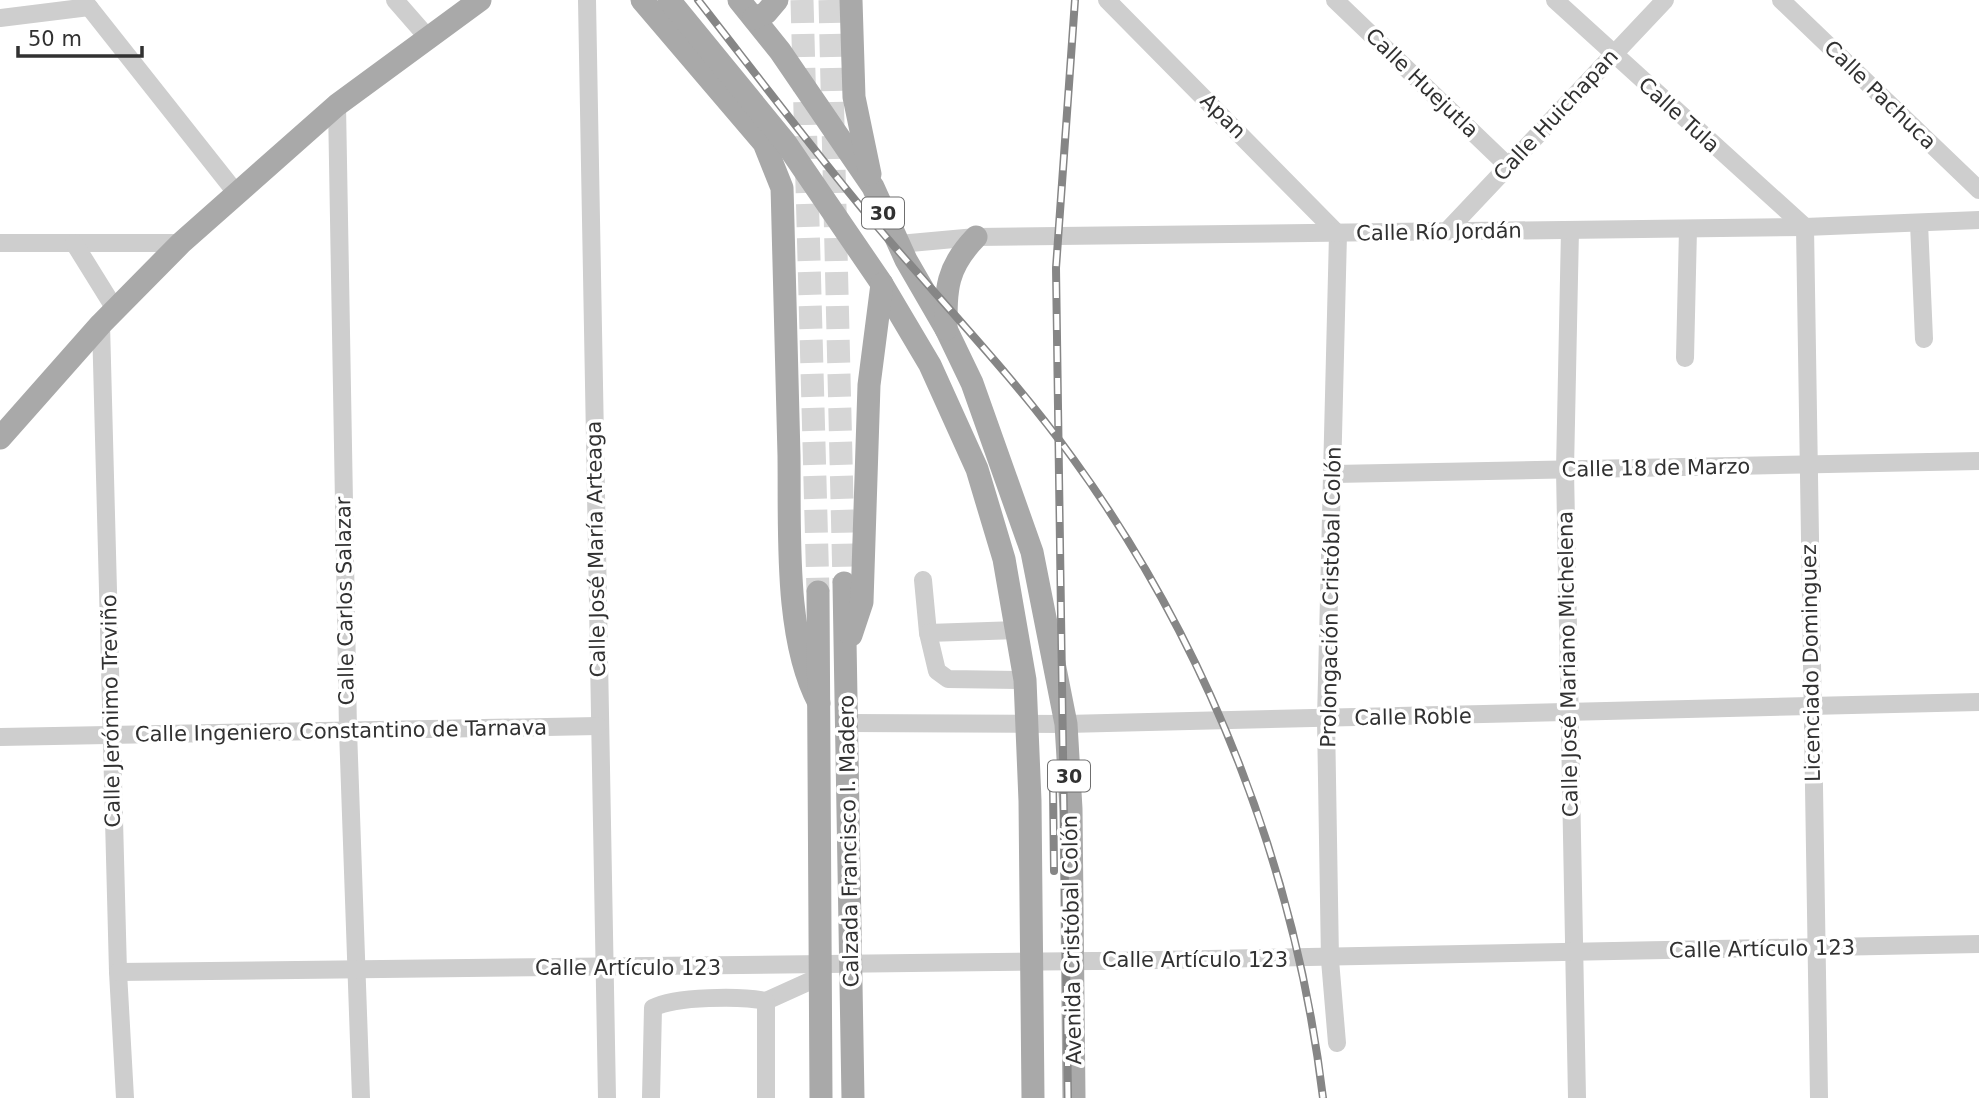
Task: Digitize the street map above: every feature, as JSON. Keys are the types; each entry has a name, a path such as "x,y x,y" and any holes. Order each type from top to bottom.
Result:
{"main road":[{"path":"0,438 108,317 181,243 337,105 480,0"},
{"path":"642,0 764,143 782,188 790,521 796,619 806,678 819,703"},
{"name":"Avenida Cristóbal Colón","path":"669,0 785,142 882,284 930,365 977,469 1004,559 1025,680 1028,724 1033,1098"},
{"name":"30","path":"739,0 754,18"},
{"path":"754,18 766,13 777,0"},
{"path":"851,0 854,97 873,187"},
{"name":"Avenida Cristóbal Colón","path":"754,18 780,51 873,187 899,244 972,383 1032,552 1066,724 1071,809 1074,1098"},
{"path":"946,329 947,287 953,265 976,237"},
{"path":"846,648 862,601 869,384 882,284"},
{"path":"977,469 1002,462"},
{"name":"Calzada Francisco I. Madero","path":"844,583 853,1098"},
{"name":"Calzada Francisco I. Madero","path":"818,592 821,1098"}],"street":[{"path":"4,18 16,0"},
{"path":"395,0 429,39"},
{"name":"Calle José María Arteaga","path":"587,0 598,726 607,1098"},
{"name":"Apan","path":"1107,0 1338,234"},
{"name":"Calle Huejutla","path":"1335,0 1508,166"},
{"name":"Calle Tula","path":"1555,0 1804,228"},
{"name":"Calle Huichapan","path":"1447,231 1665,0"},
{"name":"Calle Pachuca","path":"1781,0 1979,190"},
{"path":"4,18 92,4 237,194"},
{"name":"Calle Carlos Salazar","path":"337,105 348,730 361,1098"},
{"name":"Calle Río Jordán","path":"899,244 976,237 1804,228 1979,220"},
{"path":"1919,223 1924,339"},
{"name":"Licenciado Dominguez","path":"1804,228 1819,1098"},
{"path":"1685,358 1688,229"},
{"name":"Calle José Mariano Michelena","path":"1570,230 1565,470 1577,1098"},
{"name":"Prolongación Cristóbal Colón","path":"1337,1043 1330,960 1326,719 1338,234"},
{"path":"0,243 181,243"},
{"path":"74,243 108,317"},
{"name":"Calle Jerónimo Treviño","path":"108,317 111,736 118,972 125,1098"},
{"name":"Calle 18 de Marzo","path":"1334,474 1979,461"},
{"path":"923,580 928,633 937,671 942,676 948,679 1025,680"},
{"path":"928,633 1018,630"},
{"name":"Calle Roble","path":"847,723 1066,724 1979,702"},
{"name":"Calle Ingeniero Constantino de Tarnava","path":"0,737 598,726"},
{"name":"Calle Artículo 123","path":"118,972 604,968 819,972 850,966 1030,960 1330,960 1979,944"},
{"path":"651,1098 653,1008 660,1004 725,999 766,1000 819,972"},
{"path":"766,1000 766,1098"}],"tunnel":[{"path":"802,0 818,592"},
{"path":"830,0 844,583"}],"railway":[{"path":"698,0 870,218 1050,428 1122,532 1166,606 1205,684 1239,764 1268,845 1292,929 1310,1013 1323,1098"},
{"path":"1068,1098 1056,268 1075,0"},
{"path":"1053,787 1054,871"}]}
